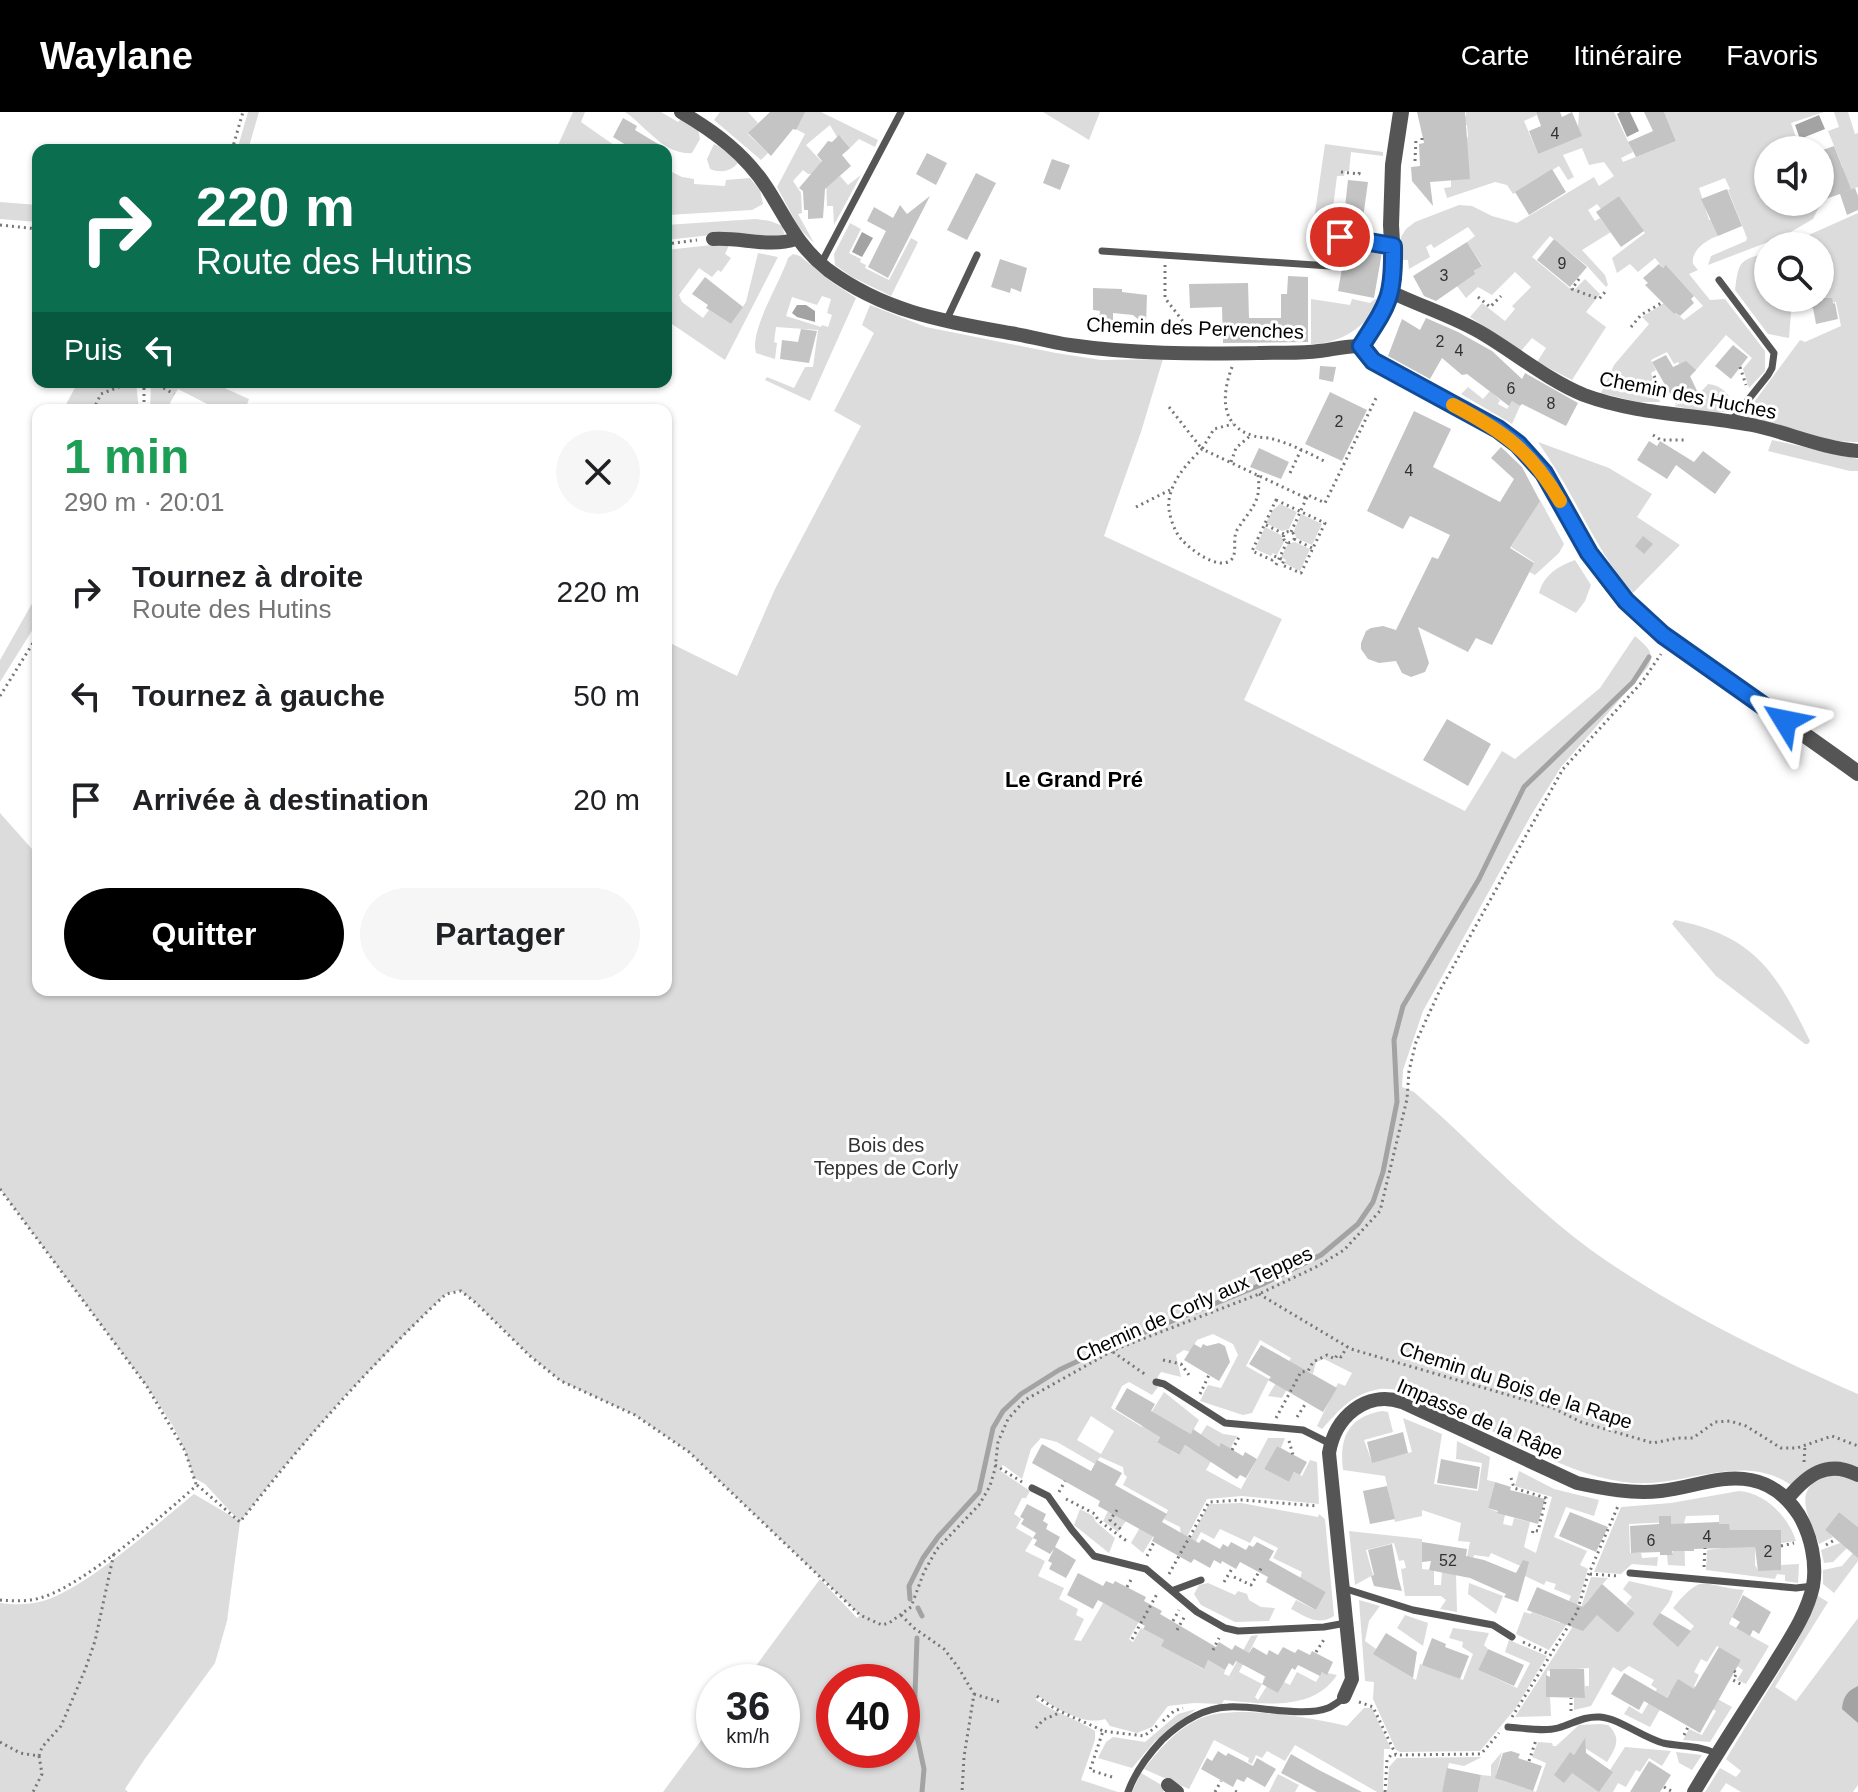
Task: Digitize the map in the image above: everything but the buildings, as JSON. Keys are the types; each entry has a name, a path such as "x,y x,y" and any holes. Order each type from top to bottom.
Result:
{"street":[{"name":"Chemin des Pervenches","path":"681,112 714,131 742,157 766,186 796,239 819,263 864,294 945,323 1071,345 1122,349 1256,353 1317,352 1343,346 1361,346"},
{"path":"1401,112 1393,165 1394,277 1386,308 1361,346 1373,361 1498,429 1518,444 1544,473 1589,553 1626,601 1663,635 1858,773"},
{"path":"713,239 733,238 780,245 796,239"},
{"name":"Chemin des Huches","path":"1391,292 1485,334 1526,363 1581,393 1645,411 1731,422 1858,451"},
{"name":"Impasse de la Râpe","path":"1331,1444 1340,1424 1356,1408 1372,1400 1391,1399 1577,1483 1623,1492 1663,1491 1736,1478 1761,1482 1787,1499"},
{"path":"1331,1444 1329,1463 1352,1679 1344,1697"},
{"path":"1694,1792 1783,1649 1813,1586 1810,1540 1787,1499 1810,1475 1824,1468 1839,1468 1858,1475"}],"lane":[{"path":"819,263 901,112"},
{"path":"1102,251 1330,266 1340,237 1393,246"},
{"path":"945,323 977,255"},
{"path":"1719,280 1774,353 1772,368 1731,422"},
{"path":"1156,1382 1225,1423 1303,1430 1331,1444"},
{"path":"1032,1488 1048,1496 1094,1556 1146,1569 1197,1612 1232,1630 1324,1627 1346,1623"},
{"path":"1628,1575 1796,1588 1813,1586"},
{"path":"1174,1590 1201,1580"},
{"path":"1343,1588 1413,1610 1493,1625 1512,1637"},
{"path":"1128,1792 1138,1769 1153,1751 1165,1738 1198,1714 1228,1706 1286,1711 1327,1709 1344,1697"},
{"path":"1508,1727 1556,1729 1581,1718 1599,1717 1613,1719 1631,1731 1662,1743 1708,1749 1717,1754"}],"path":[{"path":"234,144 243,112"},
{"path":"1415,161 1416,138"},
{"path":"1341,172 1359,174 1360,170"},
{"path":"1355,219 1372,222"},
{"path":"0,225 32,228"},
{"path":"672,243 713,239"},
{"path":"1166,257 1165,298 1185,324"},
{"path":"1579,279 1572,289 1599,299 1605,292"},
{"path":"1478,297 1490,307 1501,296"},
{"path":"1631,327 1641,315 1663,302"},
{"path":"1232,367 1224,399 1233,424 1251,435 1272,439 1326,462"},
{"path":"1654,376 1668,403"},
{"path":"96,404 101,394 116,388"},
{"path":"164,388 174,394"},
{"path":"1313,548 1294,539 1291,532 1308,495 1325,503 1377,396"},
{"path":"1169,407 1202,449 1306,498"},
{"path":"1233,424 1214,429 1172,489 1168,503 1183,542 1206,558 1225,563 1234,556 1234,536 1256,502 1260,489 1258,475"},
{"path":"1231,462 1236,448 1251,435"},
{"path":"1653,435 1661,440 1686,440"},
{"path":"1290,473 1301,450"},
{"path":"1136,507 1172,489"},
{"path":"1276,500 1325,523 1301,573 1282,565 1284,560 1274,556 1272,560 1252,551 1264,525 1276,500"},
{"path":"1264,525 1284,534 1291,532"},
{"path":"1284,534 1287,542"},
{"path":"1276,565 1287,542 1294,539"},
{"path":"0,696 32,645"},
{"name":"Chemin de Corly aux Teppes","path":"901,1615 915,1599 924,1572 937,1549 979,1505 990,1486 998,1442 1008,1419 1025,1400 1112,1351 1259,1294 1318,1266 1344,1250 1380,1211 1407,1099 1416,1042 1439,992 1563,769 1642,682 1662,653"},
{"path":"0,1189 146,1385 179,1439 197,1485 240,1522 344,1397 446,1294 461,1291 561,1381 635,1415 689,1452 860,1615 882,1625 901,1615 944,1649 974,1694 962,1792"},
{"name":"Chemin du Bois de la Rape","path":"1259,1294 1347,1347 1553,1408 1581,1422 1653,1443 1693,1438 1715,1422 1730,1421 1746,1426 1781,1448 1805,1445 1832,1436 1858,1446"},
{"path":"1270,1428 1301,1372 1308,1371 1313,1362 1327,1355 1335,1359 1337,1355 1341,1357 1347,1347"},
{"path":"1112,1351 1156,1382"},
{"path":"1163,1360 1181,1364 1189,1375"},
{"path":"1194,1405 1209,1375"},
{"path":"1232,1450 1241,1426"},
{"path":"1804,1465 1805,1445"},
{"path":"995,1465 1032,1488"},
{"path":"1511,1478 1514,1488 1546,1498 1538,1531 1533,1530 1532,1536"},
{"path":"0,1600 42,1597 71,1584 197,1485"},
{"path":"1385,1792 1387,1760 1391,1755 1481,1754 1517,1710 1577,1612 1623,1492"},
{"path":"1063,1498 1095,1514 1098,1520 1128,1542"},
{"path":"1132,1639 1209,1502 1242,1500 1334,1507"},
{"path":"1117,1510 1110,1520 1123,1531"},
{"path":"1140,1568 1154,1542"},
{"path":"1704,1579 1705,1548"},
{"path":"33,1792 42,1774 39,1756 42,1747 61,1726 95,1641 114,1553"},
{"path":"1224,1582 1233,1567"},
{"path":"1248,1591 1262,1567"},
{"path":"1589,1574 1628,1575"},
{"path":"1234,1577 1251,1585"},
{"path":"1512,1637 1550,1654"},
{"path":"1316,1652 1323,1638 1348,1643"},
{"path":"974,1694 1000,1702"},
{"path":"1037,1696 1059,1713 1079,1718 1103,1731 1144,1736 1174,1711 1186,1706"},
{"path":"1344,1697 1373,1707 1396,1755"},
{"path":"1036,1728 1043,1720 1059,1713"},
{"path":"1529,1761 1539,1728"},
{"path":"1103,1731 1090,1770 1112,1777"},
{"path":"0,1742 20,1753 39,1756"},
{"path":"1215,1792 1221,1781"},
{"path":"1664,1787 1673,1792"}],"green space":[{"path":"248,112 259,112 250,144 239,144"},
{"path":"573,112 585,112 581,122 612,144 559,144"},
{"path":"625,112 661,112 698,129 700,139 692,153 682,153 672,149 672,144 663,144"},
{"path":"720,112 748,112 758,123 748,134 768,153 761,160 714,120"},
{"path":"803,112 821,112 878,140 875,147 859,139 850,148 841,137 837,137 830,125 806,145 837,178 840,176 848,185 861,175 834,225 833,206 827,206 826,179 803,170 793,181 801,193 802,213 798,214 814,243 799,228 777,187 805,134 796,129"},
{"path":"1043,112 1100,112 1089,140"},
{"path":"1466,112 1536,112 1537,115 1524,121 1538,154 1578,127 1579,112 1614,112 1633,152 1621,158 1623,162 1676,141 1664,112 1824,112 1791,123 1796,136 1754,136 1754,216 1814,216 1813,219 1791,232 1754,232 1754,247 1708,265 1711,256 1747,238 1725,178 1699,188 1709,220 1712,219 1718,236 1697,250 1693,264 1698,270 1689,274 1710,300 1725,299 1765,351 1765,371 1749,388 1743,369 1752,358 1726,335 1689,378 1678,362 1674,364 1667,352 1651,360 1656,370 1651,373 1660,402 1638,402 1601,393 1614,365 1649,324 1642,317 1664,303 1684,320 1703,306 1667,266 1663,268 1655,258 1638,272 1630,264 1617,273 1612,258 1645,233 1619,196 1601,209 1597,204 1588,210 1595,221 1600,218 1611,232 1582,250 1605,275 1606,287 1587,266 1550,236 1532,257 1573,291 1585,279 1600,294 1586,312 1606,327 1572,380 1537,362 1546,348 1532,338 1521,351 1470,317 1482,303 1505,321 1515,309 1512,306 1531,287 1515,272 1492,295 1478,287 1466,298 1457,286 1482,265 1467,242 1475,236 1468,227 1434,248 1431,244 1426,247 1430,257 1409,269 1408,260 1402,260 1401,237 1415,222 1459,205 1472,206 1517,223 1594,177 1599,186 1614,176 1604,162 1589,165 1582,148 1563,155 1574,177 1568,180 1559,166 1513,194 1507,185 1495,182 1447,198 1444,188 1451,187 1468,136 1467,125 1457,125 1455,119 1466,116"},
{"path":"1834,112 1848,112 1855,134 1858,133 1858,187 1847,191 1839,170 1843,168 1834,146 1834,136 1830,136 1828,131 1839,127"},
{"path":"714,144 738,163 725,171 710,169 707,159"},
{"path":"1325,144 1383,152 1383,156 1351,152 1349,172 1337,176 1332,216 1351,222 1349,234 1313,227"},
{"path":"672,172 694,179 694,184 725,186 726,180 750,178 760,190 763,204 752,210 672,215"},
{"path":"0,202 32,205 32,222 0,219"},
{"path":"1858,213 1858,442 1788,430 1748,418 1746,413 1800,340 1805,342 1841,326 1834,302 1834,232 1815,232"},
{"path":"756,219 783,226 784,235 780,238 729,233 672,239 672,225"},
{"path":"850,223 861,229 849,253 861,259 865,268 889,280 911,238 918,242 891,296 835,265 834,254"},
{"path":"730,243 725,254 731,258 721,272 718,270 712,277 699,268 679,295 682,302 703,318 709,310 731,324 746,302 758,253 778,257 725,360 672,324 672,249"},
{"path":"793,254 800,256 856,298 810,401 765,380 767,377 794,388 805,367 813,367 818,330 776,327 775,359 756,353 761,319 788,258","holes":["822,296 831,299 827,313 832,315 828,327 786,316 792,297 817,305"]},
{"path":"1754,257 1754,312 1791,312 1789,338 1768,334 1735,290 1742,263"},
{"path":"1311,299 1350,305 1352,299 1370,303 1375,299 1381,300 1368,318 1352,332 1333,341 1311,344"},
{"name":"Bois des Teppes de Corly","path":"870,305 926,327 1056,353 1101,360 1163,359 1104,536 1282,619 1244,700 1465,811 1502,751 1515,759 1600,688 1635,636 1646,646 1651,657 1648,667 1561,767 1530,817 1423,1011 1403,1070 1402,1087 1414,1092 1567,1232 1622,1271 1721,1329 1858,1394 1858,1467 1838,1462 1822,1463 1791,1485 1771,1475 1751,1471 1645,1483 1624,1482 1571,1468 1450,1410 1393,1389 1362,1394 1340,1409 1322,1429 1317,1426 1338,1383 1345,1386 1352,1373 1324,1359 1316,1362 1313,1374 1308,1371 1305,1378 1297,1371 1282,1398 1268,1396 1291,1358 1260,1340 1246,1366 1269,1379 1252,1413 1243,1415 1200,1401 1208,1385 1221,1388 1238,1355 1233,1344 1213,1334 1197,1340 1190,1352 1184,1350 1176,1355 1181,1377 1161,1372 1154,1383 1158,1387 1152,1395 1129,1382 1122,1386 1111,1408 1142,1427 1164,1392 1199,1420 1191,1434 1170,1422 1157,1441 1178,1455 1185,1445 1191,1449 1207,1425 1223,1434 1237,1436 1230,1449 1221,1444 1206,1470 1241,1489 1268,1438 1285,1438 1264,1469 1289,1482 1294,1472 1302,1476 1310,1460 1317,1462 1319,1504 1242,1496 1207,1499 1182,1546 1180,1527 1164,1519 1168,1510 1123,1485 1127,1477 1123,1467 1100,1457 1095,1464 1057,1442 1041,1438 1031,1449 1022,1479 1003,1465 999,1470 1030,1491 1026,1498 1022,1498 1014,1514 1021,1519 1016,1528 1033,1538 1025,1551 1045,1561 1038,1576 1064,1588 1059,1599 1078,1609 1076,1615 1084,1619 1074,1640 1081,1641 1103,1603 1145,1611 1129,1639 1133,1642 1141,1628 1164,1640 1162,1646 1203,1669 1208,1660 1229,1676 1251,1636 1258,1635 1239,1672 1262,1684 1255,1697 1258,1700 1268,1684 1263,1681 1266,1673 1278,1693 1284,1682 1290,1685 1297,1672 1316,1682 1322,1672 1337,1675 1327,1687 1314,1695 1285,1703 1224,1700 1222,1704 1168,1706 1152,1727 1137,1733 1110,1726 1105,1719 1079,1718 1037,1695 1036,1700 1043,1705 1095,1731 1095,1740 1081,1780 1118,1792 663,1792 696,1747 696,1768 800,1768 800,1664 757,1664 820,1579 857,1618 860,1615 689,1452 635,1415 561,1381 530,1356 476,1303 461,1291 455,1291 446,1294 430,1309 344,1397 240,1522 227,1621 215,1663 144,1760 125,1789 128,1792 0,1792 0,1603 32,1603 61,1594 121,1554 194,1494 238,1520 205,1484 194,1478 173,1426 146,1385 0,1189 0,813 32,849 32,996 672,996 672,644 737,676 775,589 861,426 834,411 874,333 862,325","holes":["1091,1416 1114,1431 1101,1454 1077,1440"]},
{"path":"1708,384 1725,391 1735,407 1713,413 1674,406 1699,394"},
{"path":"1468,387 1483,399 1490,391 1500,400 1498,404 1507,409 1512,401 1520,406 1512,424 1461,394"},
{"path":"75,388 137,388 138,404 66,404"},
{"path":"151,388 224,388 249,399 247,404 207,404 178,389 169,404 150,404"},
{"path":"1772,440 1858,459 1858,471 1768,451"},
{"path":"1538,442 1609,468 1652,494 1637,517 1680,545 1633,593 1607,559"},
{"path":"1540,500 1564,544 1559,553 1535,575 1529,572 1534,562 1511,547"},
{"path":"1280,504 1297,512 1289,529 1282,531 1266,523"},
{"path":"1301,514 1322,524 1312,545 1296,538 1294,531"},
{"path":"1265,527 1281,535 1284,542 1277,555 1273,553 1271,556 1255,549"},
{"path":"1295,542 1310,549 1300,571 1284,563 1286,560 1281,557 1288,544"},
{"path":"1575,560 1591,585 1576,613 1539,593 1552,572"},
{"path":"32,604 32,631 0,682 0,660"},
{"path":"1675,920 1725,936 1760,961 1786,995 1810,1041 1808,1044 1716,976 1672,924"},
{"path":"1388,1412 1393,1432 1364,1440 1372,1462 1412,1452 1403,1418 1442,1434 1434,1484 1478,1491 1482,1463 1456,1459 1457,1441 1490,1457 1487,1480 1495,1482 1488,1508 1505,1515 1503,1524 1512,1526 1514,1518 1530,1522 1524,1547 1536,1553 1552,1497 1515,1486 1519,1471 1554,1489 1599,1500 1594,1516 1566,1507 1554,1537 1587,1551 1580,1565 1588,1569 1575,1612 1549,1650 1516,1634 1524,1612 1560,1623 1571,1596 1554,1589 1556,1584 1546,1581 1544,1585 1523,1575 1525,1568 1491,1553 1489,1557 1474,1555 1472,1563 1466,1562 1470,1542 1458,1541 1461,1523 1422,1510 1422,1516 1395,1522 1385,1476 1343,1470 1343,1448 1348,1431 1361,1418"},
{"path":"1828,1474 1846,1476 1858,1482 1858,1527 1839,1512 1825,1530 1833,1537 1819,1544 1807,1513 1806,1496 1816,1480"},
{"path":"1739,1491 1758,1496 1774,1507 1796,1541 1781,1543 1781,1530 1755,1530 1755,1565 1758,1570 1780,1570 1781,1565 1799,1564 1798,1583 1785,1581 1785,1575 1777,1574 1775,1579 1706,1570 1707,1550 1730,1547 1729,1525 1719,1524 1719,1515 1686,1516 1685,1566 1668,1565 1667,1555 1673,1554 1671,1522 1629,1524 1630,1553 1641,1553 1642,1558 1658,1557 1657,1566 1632,1564 1621,1574 1594,1572 1621,1507 1671,1503"},
{"path":"1241,1503 1318,1517 1319,1514 1325,1519 1334,1616 1317,1620 1291,1609 1296,1600 1316,1610 1326,1592 1300,1578 1302,1572 1273,1558 1278,1548 1254,1536 1250,1543 1220,1529 1214,1539 1201,1532 1195,1543 1189,1541 1209,1504"},
{"path":"1080,1509 1093,1516 1115,1538 1109,1553 1074,1525"},
{"path":"1108,1511 1129,1517 1118,1532 1103,1521"},
{"path":"1142,1524 1156,1532 1143,1553 1131,1543"},
{"path":"1349,1531 1422,1539 1422,1569 1434,1570 1434,1585 1441,1585 1442,1572 1456,1574 1457,1612 1440,1609 1446,1600 1441,1596 1405,1596 1401,1569 1406,1568 1404,1560 1399,1561 1394,1543 1366,1550 1373,1575 1355,1585"},
{"path":"1840,1543 1847,1548 1833,1562 1824,1563 1821,1550"},
{"path":"1858,1547 1858,1561 1834,1593 1823,1584 1823,1570 1842,1566"},
{"path":"1591,1577 1608,1578 1586,1603 1618,1633 1635,1613 1626,1604 1632,1597 1623,1589 1629,1581 1673,1591 1669,1602 1652,1624 1678,1646 1694,1626 1673,1608 1683,1596 1704,1584 1744,1590 1729,1624 1769,1646 1746,1684 1737,1680 1743,1670 1737,1666 1741,1660 1717,1646 1707,1662 1701,1659 1694,1672 1699,1675 1694,1686 1732,1707 1710,1742 1683,1740 1689,1729 1702,1735 1716,1711 1699,1700 1670,1692 1650,1727 1624,1714 1629,1706 1642,1714 1657,1689 1651,1685 1654,1680 1629,1666 1621,1672 1613,1667 1591,1706 1574,1710 1574,1698 1585,1697 1585,1686 1589,1686 1589,1668 1547,1671 1546,1696 1550,1697 1551,1716 1515,1717 1577,1620"},
{"path":"1208,1583 1235,1595 1238,1591 1247,1594 1249,1600 1261,1607 1275,1608 1269,1621 1235,1622 1201,1605 1194,1594 1199,1585"},
{"path":"1469,1583 1503,1596 1496,1614 1468,1594"},
{"path":"1818,1596 1828,1602 1775,1687 1796,1701 1858,1618 1858,1785 1853,1792 1741,1792 1726,1783 1720,1792 1705,1792 1720,1768 1736,1777 1741,1771 1726,1759 1795,1646"},
{"path":"1359,1600 1380,1606 1369,1621 1365,1641 1376,1649 1374,1654 1416,1680 1420,1664 1463,1680 1473,1654 1462,1647 1463,1642 1449,1638 1453,1628 1489,1633 1484,1645 1488,1649 1478,1670 1517,1688 1530,1663 1505,1652 1509,1640 1547,1656 1515,1709 1480,1751 1400,1752 1396,1750 1373,1699 1374,1682 1365,1681"},
{"path":"1405,1615 1428,1623 1423,1646 1397,1628"},
{"path":"1364,1708 1372,1708 1391,1749 1384,1749 1383,1792 1377,1792 1295,1745 1285,1761 1267,1751 1262,1758 1256,1755 1252,1764 1248,1762 1249,1758 1214,1740 1189,1789 1144,1769 1175,1734 1214,1714 1251,1712 1347,1726"},
{"path":"1196,1709 1155,1741 1132,1768 1098,1758 1106,1742 1113,1737 1145,1742 1178,1714"},
{"path":"1579,1725 1608,1725 1615,1734 1615,1748 1607,1762 1585,1748 1579,1748 1563,1762 1567,1765 1613,1772 1610,1770 1625,1747 1671,1751 1662,1766 1649,1758 1640,1772 1636,1770 1626,1787 1618,1783 1613,1792 1536,1792 1546,1763 1532,1757 1538,1742 1556,1746"},
{"path":"1502,1752 1496,1775 1501,1780 1536,1792 1478,1792 1481,1775 1491,1776 1491,1765"},
{"path":"1676,1752 1702,1755 1692,1770 1679,1763"},
{"path":"1482,1757 1464,1766 1449,1763 1442,1792 1387,1792 1389,1767 1397,1758"},
{"path":"1141,1773 1165,1787 1163,1792 1132,1792"},
{"path":"1278,1774 1299,1785 1295,1792 1269,1792"}],"shaded area":[{"path":"1630,112 1639,131 1627,137 1617,114"},
{"path":"1819,115 1825,129 1799,136 1795,125"},
{"path":"862,232 873,238 862,257 852,252"},
{"path":"797,305 806,305 815,311 815,322 792,313"},
{"path":"1858,1686 1858,1723 1842,1709 1846,1695"}],"waterway":[{"path":"910,1599 909,1586 923,1558 979,1492 993,1428 1003,1411 1021,1394 1059,1370 1108,1347 1263,1284 1321,1255 1358,1224 1373,1202 1383,1172 1397,1102 1394,1040 1403,1006 1479,879 1524,787 1633,682 1649,657"},
{"path":"918,1608 922,1616"},
{"path":"917,1638 914,1722 924,1769 922,1792"}],"slow traffic":[{"path":"1453,405 1498,429 1518,444 1544,473 1560,501"}],"district":[{"name":"Le Grand Pré","path":"1074,779"}],"route":[{"path":"1340,237 1393,246 1394,277 1386,308 1361,346 1373,361 1498,429 1518,444 1544,473 1611,586 1663,635 1785,721"}]}
